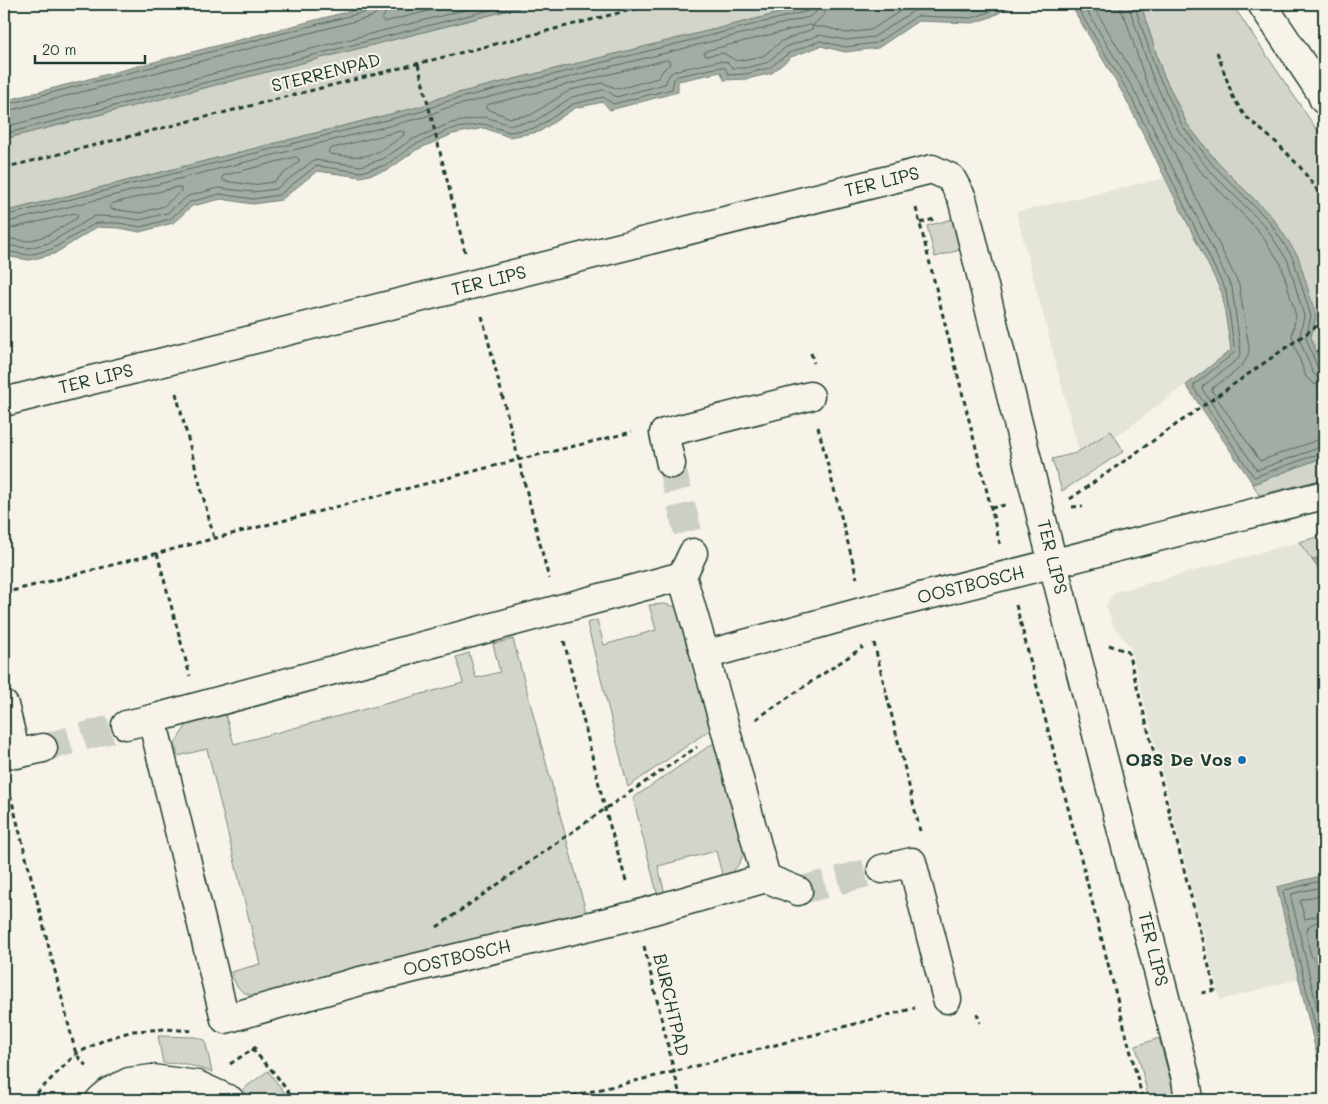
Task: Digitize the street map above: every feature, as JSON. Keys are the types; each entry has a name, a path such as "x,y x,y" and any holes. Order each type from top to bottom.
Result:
{"street":[{"path":"1262,4 1324,100"},
{"name":"TER LIPS","path":"4,402 932,170 950,178 962,198 1053,564 1186,1078 1190,1100"},
{"path":"671,464 664,433 810,396"},
{"name":"OOSTBOSCH","path":"705,655 865,611 1324,495"},
{"name":"OOSTBOSCH","path":"687,565 705,655 766,878 636,915 360,980 225,1019 139,722 556,610 687,565"},
{"path":"4,705 16,754 43,748"},
{"path":"882,869 912,862 947,999"},
{"path":"766,878 798,891"},
{"path":"105,1096 129,1082 152,1079 197,1086 230,1100"}],"path":[{"name":"STERRENPAD","path":"4,168 654,4"},
{"path":"1217,52 1233,97 1244,115 1300,167 1324,199"},
{"name":"BURCHTPAD","path":"418,64 606,809 636,915 680,1100"},
{"path":"908,176 1143,1100"},
{"path":"1040,512 1056,509 1324,321"},
{"path":"167,361 214,538"},
{"path":"4,593 517,460 645,429 664,433"},
{"path":"157,553 198,706"},
{"path":"1071,632 1128,652 1215,990 1166,1003"},
{"path":"434,929 726,728 757,718 865,646"},
{"path":"6,780 76,1054 105,1096"},
{"path":"555,1100 673,1072 960,995 973,1000 980,1023"},
{"path":"228,1065 260,1044"}],"shaded area":[{"path":"533,4 816,4 442,97 422,106 4,212 4,139"},
{"path":"1138,4 1232,4 1317,130 1324,149 1324,373 1311,337 1316,316 1217,162 1187,124 1162,72 1143,11"},
{"path":"1165,178 1222,293 1231,350 1082,463 1016,212"},
{"path":"952,219 960,250 935,257 927,226"},
{"path":"1111,431 1124,451 1062,491 1052,459 1076,453"},
{"path":"1324,457 1324,479 1259,495 1253,484"},
{"path":"1324,535 1324,556 1312,560 1299,542"},
{"name":"OBS De Vos","path":"1299,542 1324,577 1324,875 1277,887 1299,979 1220,1000 1130,646 1114,627 1106,606 1116,592"},
{"path":"665,604 676,607 687,617 714,727 628,787 587,623 597,620 604,645 656,630 649,605"},
{"path":"513,639 586,912 257,996 243,992 237,986 231,972 260,964 207,749 178,756 175,743 188,723 225,714 234,744 463,683 456,657 469,653 476,678 500,672 493,644"},
{"path":"718,740 744,853 736,868 723,878 716,851 658,866 665,894 657,893 633,798"},
{"path":"158,1036 195,1037 205,1040 212,1072 186,1064 163,1063"},
{"path":"1159,1038 1173,1090 1173,1100 1149,1100 1136,1046"},
{"path":"268,1071 290,1100 253,1100 243,1089"},
{"path":"161,1094 196,1100 135,1100"}],"water":[{"path":"377,4 533,4 4,139 4,101"},
{"path":"816,4 1016,4 991,17 973,23 918,21 878,48 845,52 821,46 791,57 772,73 747,79 724,80 721,72 678,81 678,92 610,110 603,102 575,108 539,132 509,137 484,128 453,134 416,150 388,170 361,177 317,171 281,200 253,204 221,199 192,206 173,223 140,232 119,228 97,227 54,254 29,260 4,256 4,212 422,106 442,97"},
{"path":"1046,4 1138,4 1143,11 1162,72 1187,124 1217,162 1273,218 1298,256 1316,316 1311,337 1324,373 1324,457 1253,484 1186,385 1231,350 1222,293 1125,97 1072,7"},
{"path":"1324,556 1324,577 1312,560"},
{"path":"1324,875 1324,932 1317,934 1324,960 1324,1085 1277,887"}],"tunnel":[{"path":"671,464 693,553"},
{"path":"43,748 126,725"},
{"path":"798,891 882,869"}],"place":[{"name":"OBS De Vos","path":"1242,760"}]}
